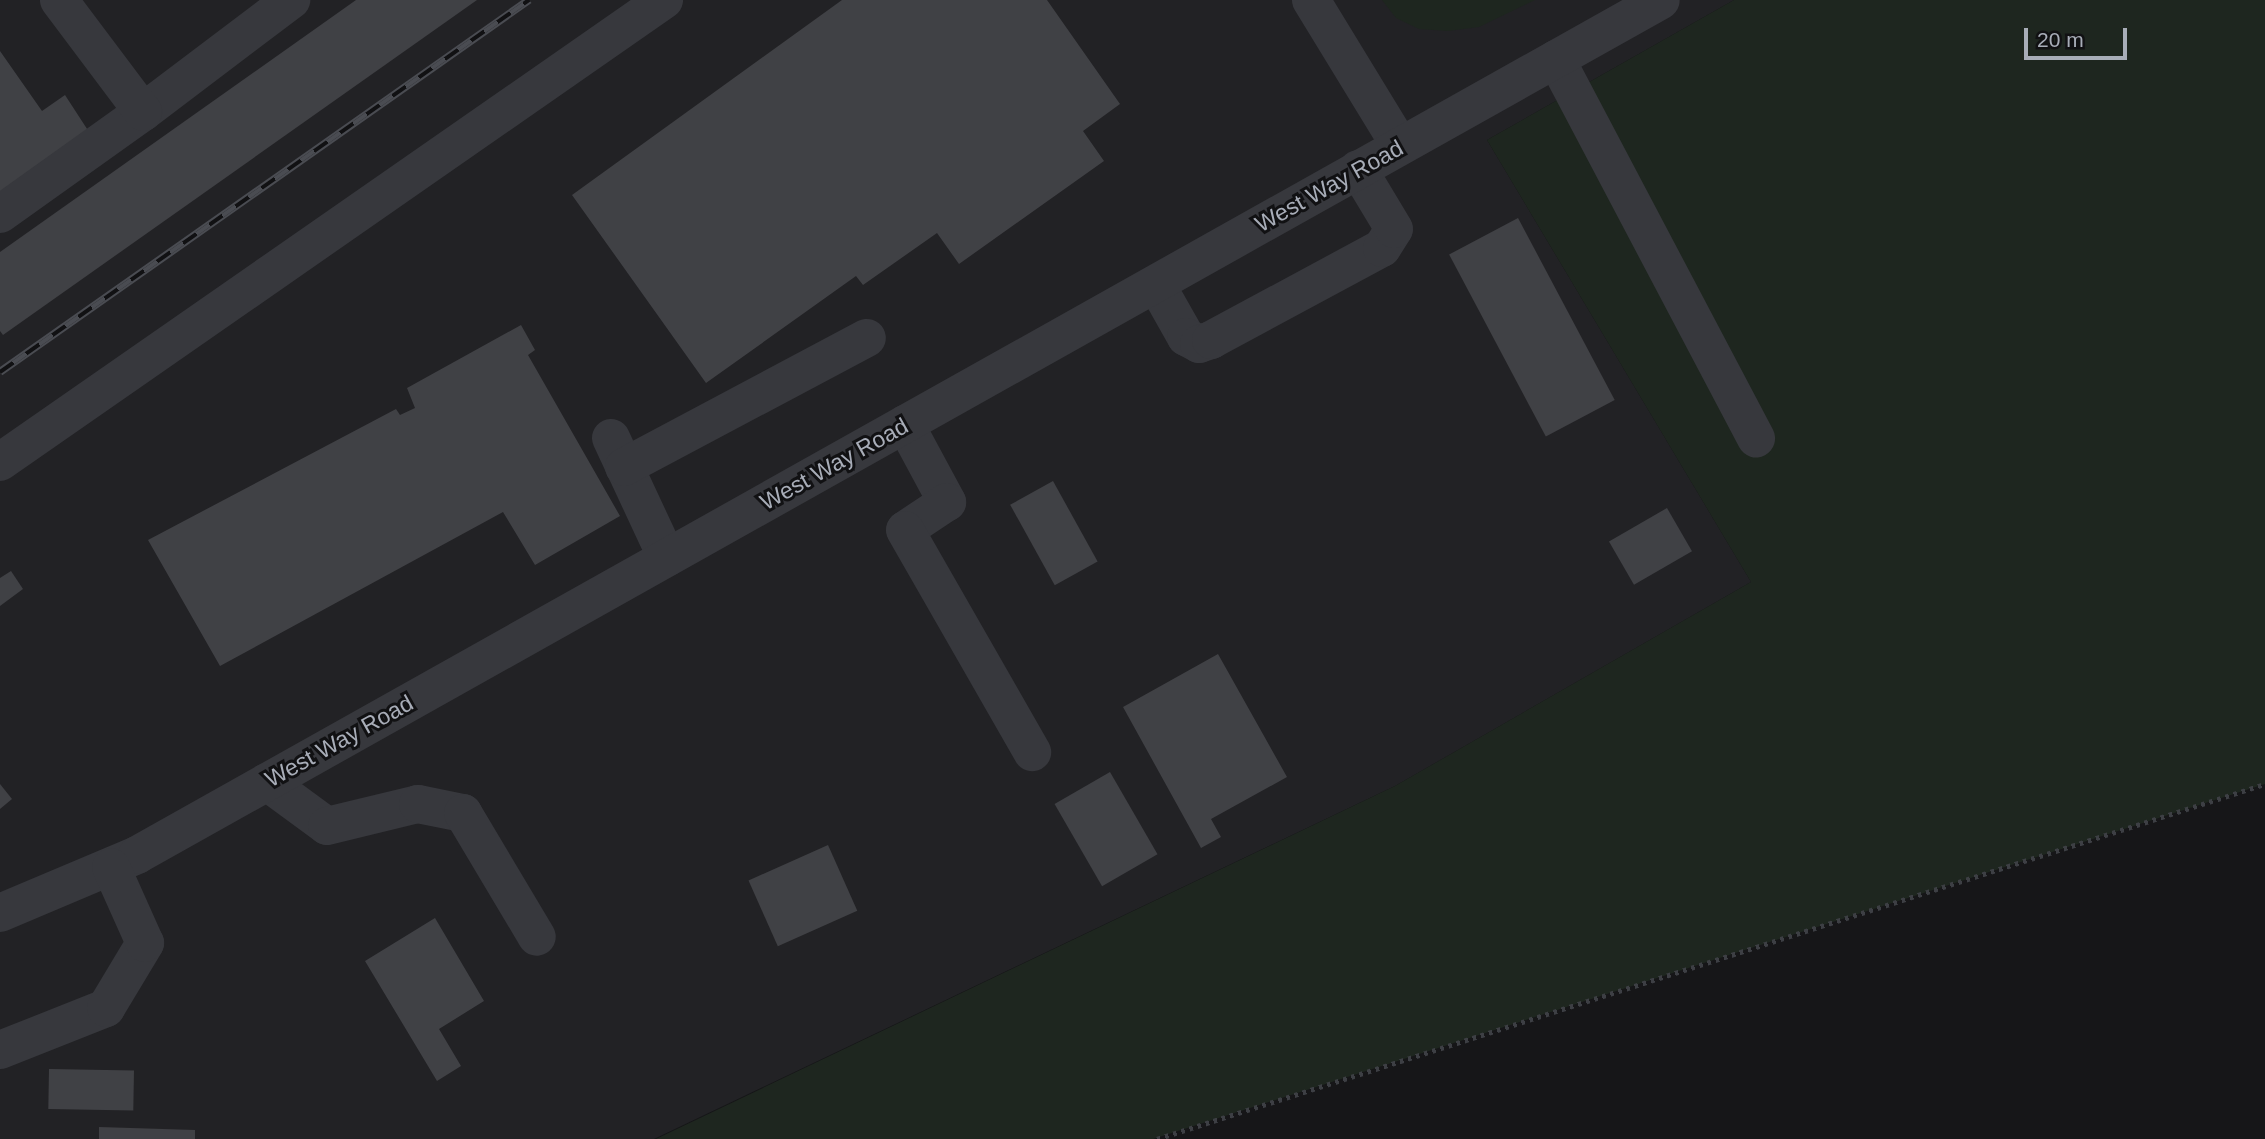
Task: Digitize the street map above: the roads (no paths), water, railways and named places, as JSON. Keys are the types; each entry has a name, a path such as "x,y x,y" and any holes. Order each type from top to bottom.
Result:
{"lane":[{"path":"59,0 142,112"},
{"path":"0,214 291,0"},
{"path":"0,462 664,0"},
{"path":"1311,0 1400,146"},
{"name":"West Way Road","path":"0,913 111,867 267,782 1661,0"},
{"path":"1556,59 1756,439"},
{"path":"1156,284 1186,337 1199,344 1212,340 1382,248 1394,229 1358,169"},
{"path":"667,558 618,452 867,338"},
{"path":"905,424 947,502 905,530 1032,752"},
{"path":"267,782 327,825 418,804 463,813 537,937"},
{"path":"0,1050 106,1008 145,943 111,867"}],"railway":[{"path":"0,372 529,0"}]}
